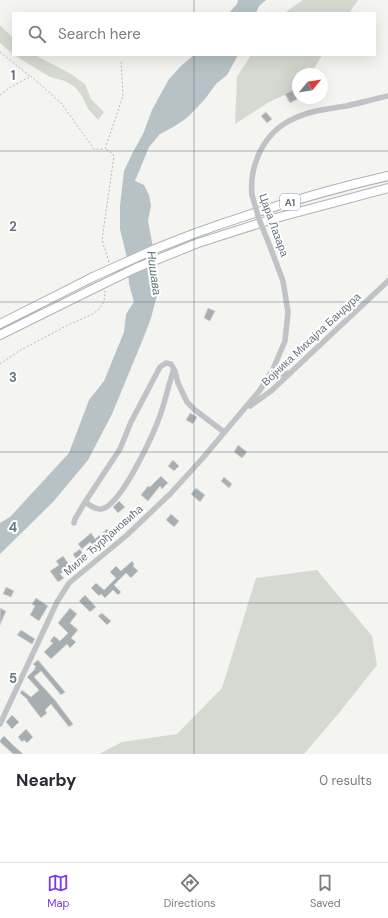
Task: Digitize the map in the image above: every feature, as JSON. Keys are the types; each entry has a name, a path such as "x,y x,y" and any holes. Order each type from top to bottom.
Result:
{"highway":[{"name":"A1","path":"0,324 93,277 155,249 193,234 250,214 303,198 388,176"},
{"name":"A1","path":"0,335 97,286 136,268 198,243 276,218 388,188"}],"street":[{"name":"Цара Лазара","path":"224,432 260,390 273,369 284,341 288,312 285,289 272,248 259,219 252,196 252,177 259,153 271,135 284,124 310,113 388,96"},
{"name":"Војника Михајла Бандура","path":"244,409 271,391 388,281"},
{"path":"74,523 85,502 120,450 131,422 160,367 166,363 171,364 174,369 178,383 187,402 224,432"},
{"path":"85,502 94,508 101,509 111,503 123,488 149,440 161,412 174,369"},
{"path":"273,369 282,374 289,373"},
{"name":"Миле Ђурђановића","path":"0,724 57,602 69,583 127,535 170,494 224,432"}],"path":[{"path":"0,52 62,103 94,149 105,149 114,156 102,240 109,263"},
{"path":"105,149 123,96 121,60"},
{"path":"0,95 31,76"},
{"path":"0,364 19,351 66,326 93,314 104,302 106,290"}],"shaded area":[{"path":"238,0 266,0 259,6 256,12 230,12 237,4"},
{"path":"303,0 358,0 350,12 285,12"},
{"path":"0,25 12,37 12,53 0,43"},
{"path":"16,56 37,56 71,74 85,84 91,99 104,112 98,120 88,109 82,96 75,87 65,81 50,77"},
{"path":"193,56 237,56 227,75 216,84 205,99 188,117 160,134 149,147 135,181 144,185 149,195 151,206 148,221 153,247 153,274 157,295 151,318 112,414 88,460 53,502 0,554 0,523 10,517 69,453 89,400 104,381 124,332 126,314 134,302 129,284 127,258 120,229 120,206 124,171 143,134 152,110 169,79"},
{"path":"250,56 321,56 314,68 292,68 292,92 269,102 235,124 237,77"},
{"path":"317,570 372,636 377,665 304,754 99,754 122,742 177,734 222,688 256,578"}],"building":[{"path":"292,90 292,102 290,103 285,94"},
{"path":"266,112 272,119 267,123 261,116"},
{"path":"208,308 215,311 210,321 204,318"},
{"path":"190,413 197,417 193,424 186,420"},
{"path":"238,445 247,452 242,458 234,452"},
{"path":"173,460 179,466 174,471 168,466"},
{"path":"161,476 168,483 162,489 160,486 148,501 141,495 148,486 150,487"},
{"path":"224,477 232,484 229,488 221,481"},
{"path":"196,488 205,495 200,502 191,494"},
{"path":"119,501 125,507 118,513 113,507"},
{"path":"171,514 179,521 174,527 166,520"},
{"path":"107,529 112,535 95,548 90,542 82,549 78,544 91,533 95,539"},
{"path":"80,549 85,557 78,562 73,554"},
{"path":"63,556 71,567 60,574 64,578 58,582 50,571 59,565 56,561"},
{"path":"132,561 134,564 133,566 138,571 131,578 126,573 114,585 121,592 118,595 113,590 105,598 101,594 99,596 91,588 96,583 104,590 116,578 110,572 116,566 121,571"},
{"path":"6,587 14,591 11,597 3,594"},
{"path":"85,595 96,607 90,612 79,601"},
{"path":"36,598 48,606 39,621 30,615 35,606 32,604"},
{"path":"0,608 6,611 0,625"},
{"path":"70,608 77,614 70,623 78,630 71,638 76,642 70,648 67,644 51,659 44,652 53,643 50,641 54,636 60,641 68,633 58,623"},
{"path":"102,613 111,621 107,625 98,616"},
{"path":"21,630 35,639 32,644 17,635"},
{"path":"38,660 65,692 61,695 41,671 34,677 55,700 73,724 69,727 51,704 45,710 47,713 41,718 28,700 20,693 22,690 31,697 39,690 27,677 35,669 34,668 36,667 33,664"},
{"path":"12,715 19,722 12,729 6,722"},
{"path":"26,729 33,737 27,743 24,740 22,742 18,737"},
{"path":"4,736 23,754 13,754 0,742"}],"water label":[{"name":"Нишава","path":"154,273"}]}
